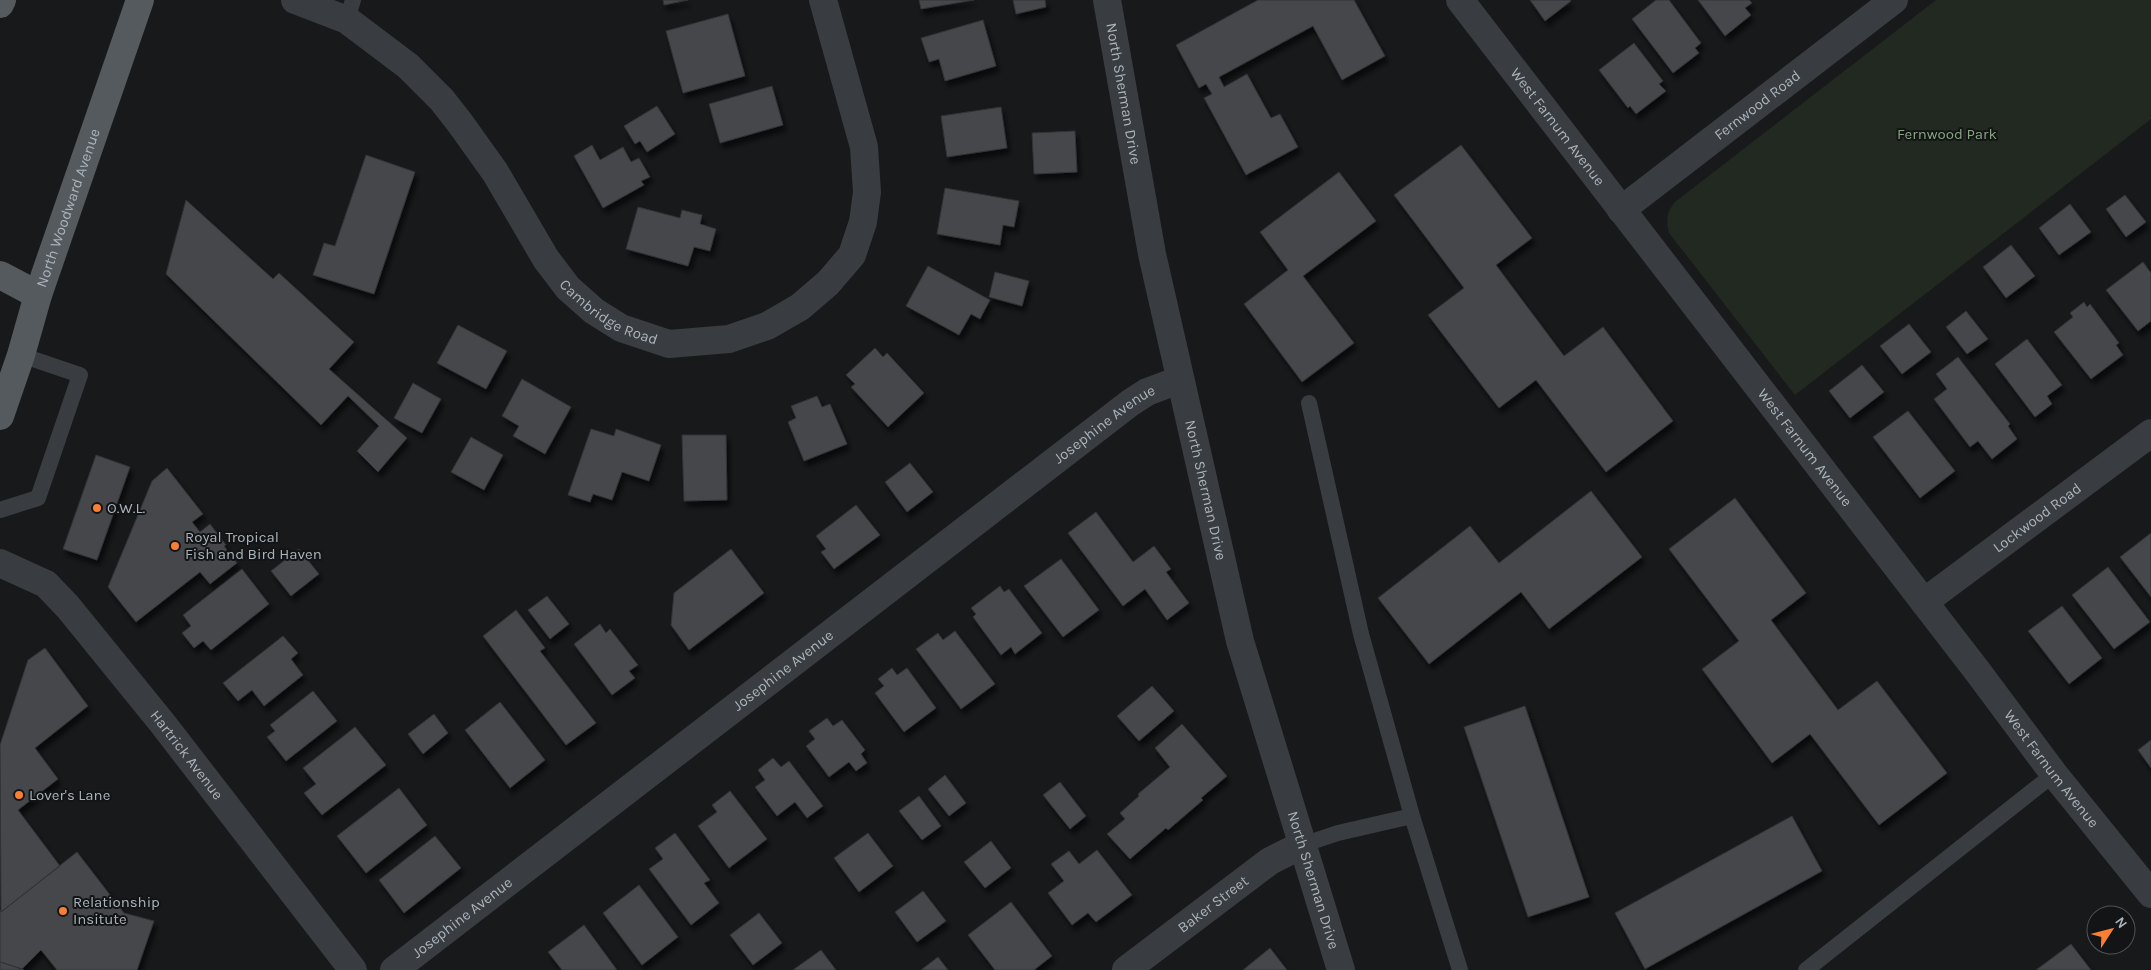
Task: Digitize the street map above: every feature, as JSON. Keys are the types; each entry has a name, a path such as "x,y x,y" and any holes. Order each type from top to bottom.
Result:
{"main road":[{"path":"0,4 2,0"},
{"name":"North Woodward Avenue","path":"0,416 21,355 38,295 140,0"},
{"path":"0,275 38,295"}],"street":[{"name":"Cambridge Road","path":"295,0 350,10 408,66 454,115 495,172 546,259 568,288 594,311 621,328 669,344 729,339 767,326 800,307 828,283 852,255 864,222 867,192 864,147 823,0"},
{"name":"North Sherman Drive","path":"1107,0 1152,254 1179,380 1240,641 1341,970"},
{"name":"West Farnum Avenue","path":"1460,0 1924,602 2054,774 2151,894"},
{"name":"Fernwood Road","path":"1622,210 1894,0"},
{"name":"Josephine Avenue","path":"394,970 1130,403 1147,392 1179,380"},
{"name":"Lockwood Road","path":"1924,602 2151,433"},
{"name":"Hartrick Avenue","path":"0,563 46,584 64,602 163,724 353,970"},
{"name":"Baker Street","path":"1126,970 1270,861 1302,845"}],"lane":[{"path":"0,510 38,498 80,375 21,355"},
{"path":"1309,403 1361,634 1412,816 1460,970"},
{"path":"1806,970 2054,774"},
{"path":"1302,845 1338,833 1412,816"}],"green space":[{"name":"Fernwood Park","path":"1936,0 2151,0 2151,119 1795,395 1669,233 1668,213 1675,202"}],"building":[{"path":"663,0 688,0 664,5"},
{"path":"919,0 974,0 921,9"},
{"path":"1013,0 1045,0 1046,7 1016,14"},
{"path":"1258,0 1354,0 1385,56 1342,80 1313,26 1219,77 1224,87 1247,74 1271,118 1280,114 1298,147 1246,175 1204,98 1212,94 1206,84 1199,88 1176,45"},
{"path":"1530,0 1570,0 1571,1 1545,21"},
{"path":"1656,0 1669,0 1701,43 1695,48 1699,53 1673,73 1632,19"},
{"path":"1698,0 1749,0 1752,3 1745,8 1751,15 1725,36"},
{"path":"728,14 745,76 683,93 666,31"},
{"path":"983,20 996,66 945,81 939,59 929,62 921,38"},
{"path":"1634,43 1663,81 1659,84 1666,91 1636,114 1630,106 1628,108 1599,70"},
{"path":"772,86 783,125 720,143 709,104"},
{"path":"657,106 675,134 647,152 640,141 635,144 624,126"},
{"path":"1001,107 1007,148 947,157 941,116"},
{"path":"1075,131 1077,172 1034,174 1032,133"},
{"path":"592,145 600,160 623,147 631,162 639,158 650,177 641,181 644,185 603,208 574,156"},
{"path":"1461,145 1532,238 1496,265 1564,356 1603,327 1673,421 1606,472 1536,380 1499,408 1428,315 1464,288 1394,195"},
{"path":"366,155 415,172 374,294 313,275 324,243 335,246"},
{"path":"1339,172 1376,221 1303,276 1354,343 1302,382 1244,304 1288,270 1260,232"},
{"path":"945,188 1019,201 1014,227 1003,225 1000,245 937,234"},
{"path":"2125,195 2146,222 2126,237 2106,209"},
{"path":"186,200 273,279 279,273 354,342 329,369 407,438 378,472 357,451 379,426 348,396 321,425 166,274"},
{"path":"2070,204 2091,232 2059,255 2039,228"},
{"path":"638,207 680,218 682,210 702,215 700,224 716,229 710,251 694,247 688,266 626,249"},
{"path":"2011,245 2035,276 2006,298 1983,267"},
{"path":"2143,262 2151,273 2151,321 2138,331 2106,290"},
{"path":"928,266 990,300 980,319 971,314 959,335 906,306"},
{"path":"995,272 1029,281 1022,306 989,297"},
{"path":"2084,302 2087,307 2090,304 2119,343 2116,345 2123,355 2091,379 2054,332 2073,317 2070,313"},
{"path":"1966,311 1988,339 1967,354 1946,327"},
{"path":"1909,324 1931,352 1902,374 1880,346"},
{"path":"458,325 507,351 486,389 437,363"},
{"path":"2027,339 2062,385 2047,396 2052,404 2035,417 1995,364"},
{"path":"875,348 883,357 887,353 924,393 888,427 851,387 855,384 846,375"},
{"path":"1958,357 2010,424 2008,426 2017,439 1992,459 1978,441 1970,447 1934,399 1947,389 1936,374"},
{"path":"1862,365 1884,392 1850,418 1829,391"},
{"path":"522,379 571,407 545,454 513,436 519,426 502,416"},
{"path":"413,383 441,399 422,433 394,418"},
{"path":"817,396 822,407 830,404 847,444 804,461 788,422 796,418 791,406"},
{"path":"1908,411 1955,471 1920,498 1873,437"},
{"path":"591,429 614,436 616,429 661,445 649,481 622,472 612,500 593,494 590,502 568,495"},
{"path":"682,435 726,435 727,500 684,501"},
{"path":"471,437 503,455 484,490 451,472"},
{"name":"O.W.L.","path":"96,455 130,467 97,560 63,549"},
{"path":"910,463 933,492 907,512 885,482"},
{"name":"Royal Tropical Fish and Bird Haven","path":"167,468 203,514 192,522 200,532 210,524 237,563 210,584 200,572 136,622 108,587 152,481"},
{"path":"1591,491 1642,557 1549,629 1521,592 1429,664 1378,598 1470,526 1499,563"},
{"path":"1735,498 1806,593 1771,620 1838,710 1877,681 1947,773 1879,825 1810,734 1772,763 1702,669 1739,641 1669,549"},
{"path":"856,505 880,535 834,569 821,552 826,549 816,536"},
{"path":"1096,512 1133,562 1154,546 1171,569 1166,572 1189,603 1167,620 1145,589 1123,606 1068,533"},
{"path":"2151,533 2151,597 2120,557"},
{"path":"299,549 319,574 291,596 271,571"},
{"path":"731,549 764,593 689,650 671,625 674,593"},
{"path":"1061,559 1099,610 1063,637 1024,586"},
{"path":"2108,567 2150,622 2114,649 2072,595"},
{"path":"242,569 269,604 211,650 203,641 194,648 182,633 191,626 183,615"},
{"path":"1000,586 1004,592 1009,589 1042,633 1015,654 1011,647 1001,655 973,617 976,614 971,608"},
{"path":"547,596 569,624 550,639 528,610"},
{"path":"2062,606 2102,658 2069,684 2028,631"},
{"path":"516,610 545,648 540,651 596,723 566,745 483,636"},
{"path":"600,624 606,633 610,629 638,665 629,671 635,678 612,695 574,644"},
{"path":"955,631 995,684 961,709 916,649 938,633 943,640"},
{"path":"283,636 298,653 291,659 303,675 264,706 252,690 238,701 223,683"},
{"name":"Lover's Lane","path":"45,648 88,706 35,748 58,779 18,810 60,866 1,912 0,745 28,660"},
{"path":"892,668 897,675 907,668 936,708 904,732 875,693 884,686 878,679"},
{"path":"1152,686 1174,711 1139,741 1117,716"},
{"path":"313,691 337,721 286,761 267,737 275,731 270,725"},
{"path":"500,702 545,760 510,788 465,730"},
{"path":"1525,706 1589,897 1528,917 1464,727"},
{"path":"434,714 448,733 423,754 408,734"},
{"path":"827,718 833,726 842,720 865,750 861,754 867,763 856,771 849,762 829,777 806,746 815,739 809,731"},
{"path":"1182,724 1227,776 1201,798 1203,800 1168,830 1166,828 1130,859 1107,834 1125,819 1120,813 1139,796 1138,794 1170,767 1155,748"},
{"path":"355,727 386,765 322,815 304,793 316,784 303,768"},
{"path":"2151,740 2151,768 2138,750"},
{"path":"773,758 781,767 789,761 823,806 807,818 795,802 777,816 755,787 765,780 758,770"},
{"path":"945,775 966,803 949,816 928,789"},
{"path":"1060,782 1086,816 1070,829 1043,795"},
{"path":"399,788 427,825 366,873 337,836"},
{"path":"730,791 767,839 729,868 698,826 717,812 712,805"},
{"path":"919,796 941,826 922,840 899,811"},
{"path":"1792,816 1822,871 1645,969 1615,913"},
{"path":"675,833 710,880 704,883 719,903 691,925 649,869 663,859 655,848"},
{"path":"868,833 893,866 859,892 834,858"},
{"path":"435,836 461,868 404,913 379,880"},
{"path":"991,841 1011,868 985,888 964,862"},
{"path":"1097,850 1132,895 1096,922 1088,913 1072,925 1048,893 1064,881 1051,864 1069,851 1079,864"},
{"name":"Relationship Insitute","path":"77,852 124,913 154,921 137,970 57,970 41,950 22,969 0,962 0,910 1,912"},
{"path":"639,885 678,937 642,965 603,913"},
{"path":"923,891 946,921 917,942 895,912"},
{"path":"1011,902 1052,956 1034,970 995,970 968,935"},
{"path":"759,913 782,943 753,965 730,935"},
{"path":"584,925 617,970 562,970 548,952"},
{"path":"2071,944 2091,970 2036,970"},
{"path":"1270,948 1287,970 1243,970"},
{"path":"821,950 836,970 793,970"},
{"path":"938,957 948,970 921,970"},
{"path":"0,962 22,969 24,970 0,970"}],"place":[{"name":"O.W.L.","path":"97,508"},
{"name":"Royal Tropical Fish and Bird Haven","path":"175,546"},
{"name":"Lover's Lane","path":"19,795"},
{"name":"Relationship Insitute","path":"63,911"}]}
